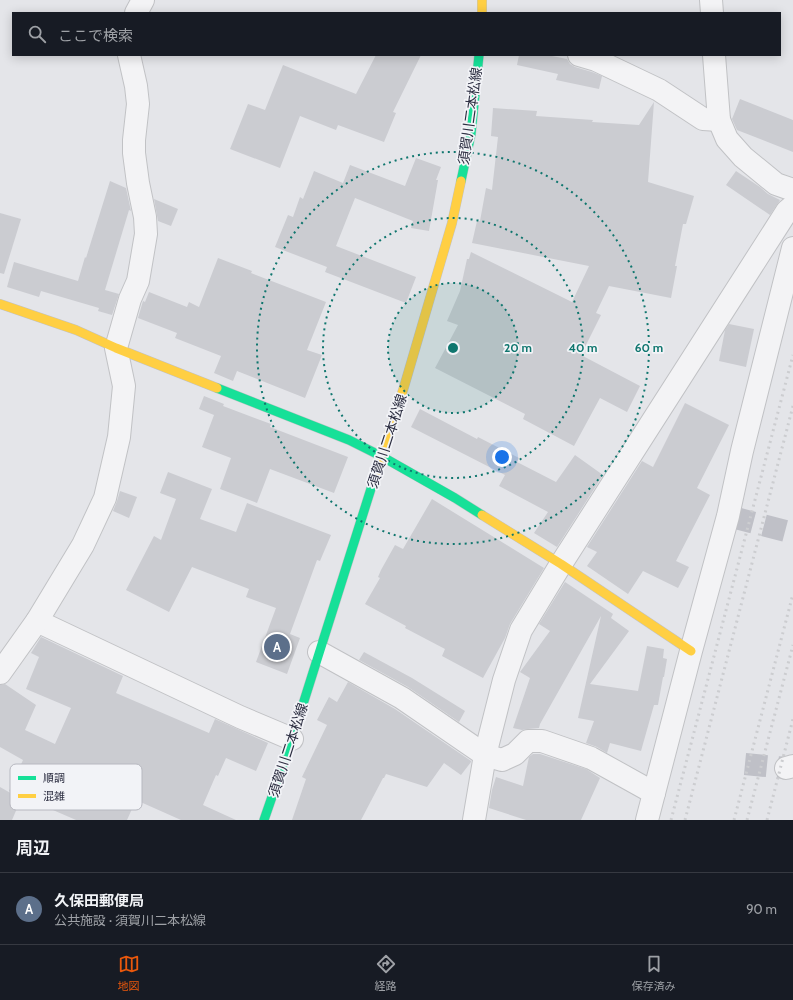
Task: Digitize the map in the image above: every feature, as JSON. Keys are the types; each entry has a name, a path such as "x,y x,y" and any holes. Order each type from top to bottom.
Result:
{"main road":[{"path":"482,0 482,12"},
{"name":"須賀川二本松線","path":"264,820 292,739 404,387 452,223 471,134 479,56"},
{"path":"0,304 76,330 116,348 348,440 381,456 455,498 561,564 691,651"}],"street":[{"path":"137,12 143,0"},
{"path":"711,0 712,12"},
{"path":"0,673 37,621 83,545 105,498 120,437 124,386 116,348 130,299 138,281 146,234 145,217 134,153 138,104 136,86 129,56"},
{"path":"582,56 596,60 659,90 703,119 719,120"},
{"path":"714,56 719,120 727,139 743,157 776,184 793,190"},
{"path":"474,820 485,755 504,680 521,630 561,564 778,224 787,211 793,206"},
{"path":"647,820 691,651 730,517 742,450 793,248"},
{"path":"37,621 240,717 292,739"},
{"path":"319,652 402,698 485,755 502,760 515,754 528,741 542,741 591,758 654,793"}],"building":[{"path":"375,56 421,56 393,112 396,113 384,142 338,125 336,130 300,116 280,168 230,149 248,104 265,110 283,65 356,94"},
{"path":"519,56 552,56 567,59 570,64 575,67 602,76 599,89 556,80 558,74 517,65"},
{"path":"740,99 793,120 793,152 737,130 732,119"},
{"path":"654,102 648,182 694,196 686,224 683,224 671,298 609,286 596,313 601,315 581,355 640,386 627,412 600,398 574,446 523,419 525,414 435,368 458,325 447,321 460,291 467,259 469,259 471,252 572,302 589,266 472,243 477,221 480,221 486,188 492,190 498,137 491,136 493,108 537,111 536,116 639,125"},
{"path":"416,158 441,167 436,180 438,180 429,231 411,228 413,221 355,198 336,246 416,277 406,303 325,272 327,267 275,247 288,215 293,217 300,197 303,199 314,171 343,183 350,165 405,186"},
{"path":"736,171 768,194 780,200 770,215 726,185"},
{"path":"110,181 126,188 131,211 129,210 105,290 119,294 112,315 98,311 99,308 41,291 39,297 7,287 14,262 78,281"},
{"path":"154,199 178,209 171,226 158,221"},
{"path":"0,213 21,219 4,274 0,273"},
{"path":"218,258 252,271 251,273 326,302 307,350 322,355 305,398 237,371 233,381 214,373 221,356 175,338 177,333 138,318 143,301 145,302 149,292 187,307 189,302 199,307"},
{"path":"729,324 754,329 746,367 719,361 725,330"},
{"path":"204,396 224,404 223,406 271,424 270,427 348,457 334,493 270,469 257,503 220,489 231,458 202,447 214,415 199,409"},
{"path":"685,403 729,425 697,488 710,495 676,561 689,567 678,588 643,571 628,594 587,566 597,552 587,547 642,461 653,467"},
{"path":"420,409 477,439 478,437 519,458 517,462 556,482 575,455 603,475 557,547 534,533 548,512 499,486 505,475 411,427"},
{"path":"168,472 212,489 200,519 236,532 247,503 331,535 320,561 317,560 290,634 300,638 287,674 256,662 276,608 246,597 249,589 192,567 169,612 126,590 154,536 161,540 176,499 160,493"},
{"path":"120,491 137,497 129,518 113,511"},
{"path":"432,499 544,568 510,624 505,638 483,678 442,656 445,649 405,628 406,626 365,604 380,578 378,577 381,570 395,545 403,549"},
{"path":"565,582 613,614 611,618 629,631 590,684 638,691 647,646 664,649 663,658 667,659 658,705 654,705 641,751 610,743 607,753 586,743 594,721 578,718 601,616 539,728 522,730 513,728 530,678 520,672 550,631 539,624"},
{"path":"41,637 123,676 116,693 209,733 215,719 268,743 256,771 226,758 218,776 216,775 203,805 236,820 181,820 142,803 142,764 21,764 23,760 0,747 0,685 5,684 36,705 25,730 55,744 71,708 26,689 39,657 31,653"},
{"path":"364,652 412,678 465,711 459,722 408,687 359,660"},
{"path":"348,682 395,709 471,762 461,775 444,763 427,787 386,774 361,820 292,820 306,779 302,777 327,725 317,720 329,697 337,702"},
{"path":"533,754 540,754 586,769 600,778 581,820 526,820 489,808 496,777 523,786 529,757"},
{"path":"0,787 10,793 10,810 16,810 12,820 0,820"},
{"path":"53,810 132,810 127,820 76,820"}],"tunnel":[{"path":"732,517 793,533"},
{"path":"745,764 786,768"}],"railway":[{"path":"671,820 793,355"},
{"path":"685,820 793,406"},
{"path":"734,820 793,594"},
{"path":"747,820 793,645"},
{"path":"767,820 793,719"}],"traffic: fast":[{"path":"461,181 471,134 479,56"},
{"path":"217,388 349,440 381,456 482,515"},
{"path":"264,820 292,739 375,476"}],"traffic: slow":[{"path":"482,0 482,12"},
{"path":"375,476 404,387 452,223 461,181"},
{"path":"0,304 76,330 116,348 217,388"},
{"path":"482,515 561,564 691,651"}],"place":[{"name":"久保田郵便局","path":"277,647"}]}
